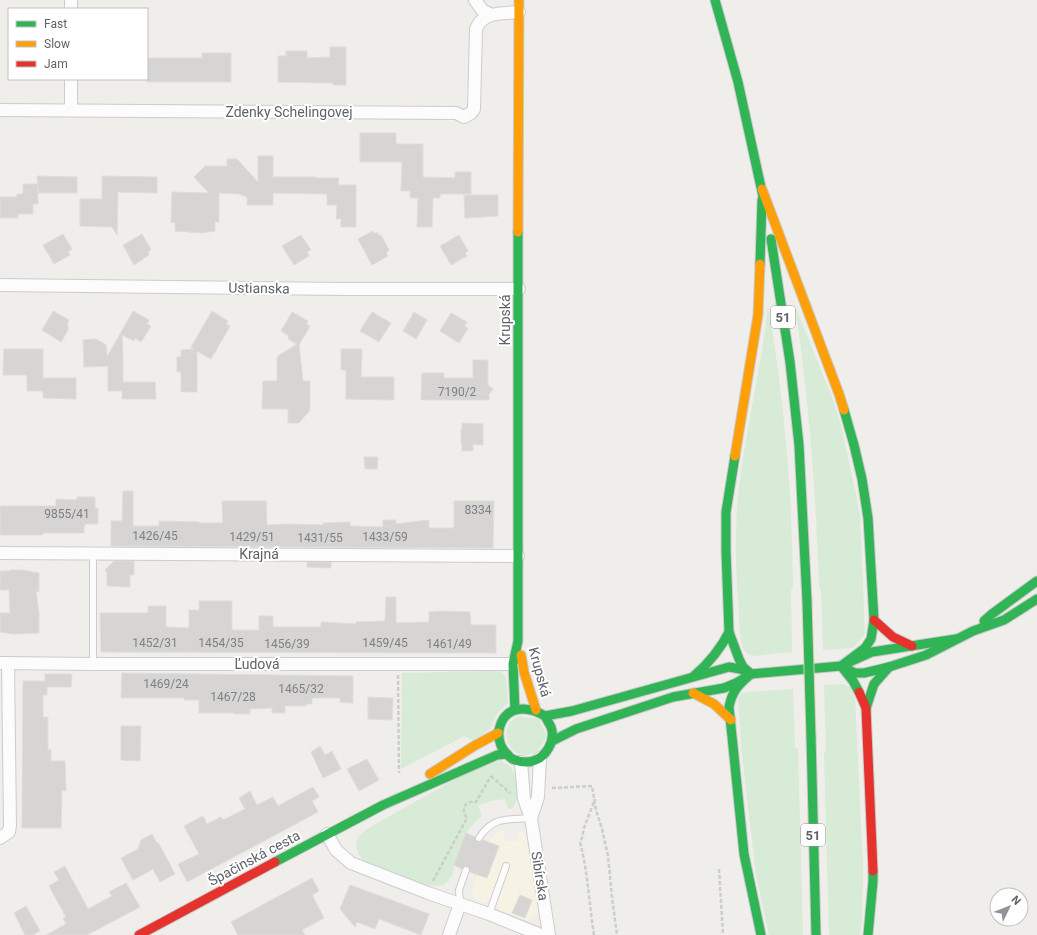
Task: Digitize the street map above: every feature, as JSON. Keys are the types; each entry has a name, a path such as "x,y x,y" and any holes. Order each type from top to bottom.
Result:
{"main road":[{"name":"Krupská","path":"519,0 518,641 524,672 536,710"},
{"name":"51","path":"715,0 738,82 762,189 790,362 799,445 807,601 816,935"},
{"path":"762,189 839,394 862,479 868,518 874,620 871,639 865,648 841,666"},
{"path":"751,674 743,667 729,632 726,512 758,315 762,189"},
{"path":"973,631 992,614 1037,581"},
{"path":"841,666 854,673 864,673 889,667 926,655 973,631 1004,620 1035,602"},
{"path":"874,620 893,637 912,646"},
{"path":"694,676 717,654 729,632"},
{"path":"552,741 576,729 673,697 724,688 751,674 841,666 872,652 956,639"},
{"name":"Krupská","path":"515,710 513,664 518,641"},
{"path":"841,666 854,682 866,708 873,881 868,935"},
{"path":"545,716 572,711 729,667 740,669 751,674"},
{"path":"866,708 874,684 889,667"},
{"path":"751,674 735,689 730,698 729,707 744,854 761,935"},
{"path":"693,693 708,700 731,720"},
{"path":"526,708 536,710 545,716 551,726 552,741 547,751 540,758 531,762 521,762 506,754 500,744 498,733 504,719 510,713 515,710 526,708"},
{"name":"Špačinská cesta","path":"383,804 474,746 498,733"},
{"name":"Špačinská cesta","path":"139,935 383,804 482,760 497,755 506,754"}],"street":[{"path":"476,0 482,10 490,14 519,12"},
{"name":"Zdenky Schelingovej","path":"0,110 456,113 464,117 471,113 474,109 476,29 478,24 490,14"},
{"path":"71,80 71,110"},
{"name":"Ustianska","path":"0,285 346,289 519,289"},
{"name":"Krajná","path":"0,553 518,556"},
{"path":"0,838 8,832 10,825 4,663"},
{"name":"Ľudová","path":"4,663 513,664"},
{"name":"Sibírska","path":"531,818 538,797 540,758"},
{"name":"Sibírska","path":"521,762 524,799 531,818 549,935"},
{"path":"327,834 336,850 351,863 428,893 489,914 541,935"},
{"path":"449,935 460,904"}],"lane":[{"path":"93,554 93,664"},
{"path":"479,838 483,831 497,821 531,818"},
{"path":"489,914 506,866"},
{"path":"460,904 458,890 466,870"}],"path":[{"path":"398,672 399,773"},
{"path":"488,770 491,776 512,795"},
{"path":"431,884 467,818 464,813 464,807 468,802 476,802 491,776"},
{"path":"538,789 592,786 608,856 617,935"},
{"path":"594,935 583,848 580,842 595,799"},
{"path":"719,869 723,935"}],"shaded area":[{"path":"503,830 504,841 518,841 517,832 520,831 525,834 527,839 539,905 538,912 534,918 528,921 500,910 497,906 498,901 489,897 488,901 484,903 480,902 475,898 473,893 472,888 490,840"}],"green space":[{"path":"768,305 781,391 789,480 793,589 791,590 792,652 754,656 748,654 744,650 741,637 737,576 736,525 741,472"},
{"path":"795,306 832,397 842,429 860,514 865,634 853,648 823,650 821,589 819,588 811,447"},
{"path":"501,672 506,678 508,702 497,714 490,729 474,741 464,736 401,769 402,673"},
{"path":"842,684 850,687 855,698 863,866 862,921 860,935 829,935 824,752 826,751 824,685"},
{"path":"793,689 795,748 798,748 803,935 769,935 756,875 742,755 738,698 742,693 748,692"},
{"path":"519,716 539,719 547,737 536,753 523,755 518,754 508,743 507,728 514,719"},
{"path":"500,760 511,767 515,776 518,797 513,808 508,809 505,799 490,801 478,806 482,816 466,833 454,865 453,874 443,885 435,886 424,884 363,860 359,855 356,846 358,838 370,827 472,770"}],"building":[{"path":"330,47 346,47 346,85 333,85 333,83 278,82 278,56 286,56 286,51 307,51 307,58 330,57"},
{"path":"202,53 231,53 231,82 147,82 148,58 202,58"},
{"path":"360,133 396,133 396,144 423,144 423,177 455,178 455,172 471,172 471,194 440,194 440,198 433,198 432,227 417,227 418,198 410,198 410,191 401,191 402,162 360,162"},
{"path":"258,156 273,156 273,177 339,178 338,185 356,185 356,227 341,227 341,219 336,219 337,205 327,205 327,194 273,193 273,205 247,205 247,197 239,194 219,193 219,222 215,222 215,231 202,233 175,231 175,222 171,223 172,192 209,193 194,177 205,166 227,166 227,159 237,159 258,182"},
{"path":"37,176 77,177 77,193 39,193 38,185 38,204 33,204 33,214 18,214 18,218 0,218 0,197 17,197 17,194 23,194 23,184 38,184"},
{"path":"102,176 157,177 157,193 118,192 117,235 112,227 80,226 80,199 102,199"},
{"path":"464,195 498,195 498,216 465,218"},
{"path":"373,231 374,234 377,232 379,236 381,235 389,250 386,253 388,256 372,265 358,239"},
{"path":"63,234 72,249 68,252 70,255 54,264 43,245"},
{"path":"142,234 151,250 148,252 149,255 134,265 123,245"},
{"path":"301,235 311,250 307,252 309,256 294,265 282,246"},
{"path":"459,235 468,251 465,253 467,256 451,265 440,246"},
{"path":"53,311 69,320 67,324 68,330 61,342 42,330"},
{"path":"133,311 149,320 147,324 151,326 141,342 135,338 134,341 122,335 123,382 155,382 156,399 122,399 122,391 108,391 108,366 84,367 83,340 96,339 106,345 107,357"},
{"path":"212,311 228,321 226,324 230,326 211,359 197,351 197,392 181,392 181,372 177,372 177,357 181,357 181,350 194,349 191,347"},
{"path":"292,312 308,321 306,324 310,326 299,345 303,381 310,381 310,410 299,423 288,423 288,409 262,409 263,381 277,381 278,356 297,344 288,339 289,336 281,331"},
{"path":"372,312 391,323 379,342 360,331"},
{"path":"414,312 427,320 416,339 403,331"},
{"path":"451,313 467,322 464,326 468,328 459,343 440,331"},
{"path":"4,349 43,349 43,378 76,378 76,399 43,398 43,391 27,391 27,375 3,375"},
{"path":"341,349 362,349 361,377 394,377 394,400 346,399 346,370 341,370"},
{"path":"473,360 488,360 488,385 493,389 489,394 489,400 421,400 422,373 444,373 444,378 473,378"},
{"path":"462,423 483,424 483,445 473,444 473,451 462,451"},
{"path":"364,457 378,457 377,469 365,469"},
{"path":"123,491 133,491 133,526 159,526 159,521 223,523 222,501 266,501 267,525 323,525 323,523 350,522 350,526 383,527 383,520 396,520 396,524 429,520 429,528 454,528 454,501 494,501 493,548 111,546 111,521 122,521"},
{"path":"77,497 95,497 95,508 98,508 98,524 85,524 84,533 0,535 0,506 56,506 56,499 77,500"},
{"path":"114,561 134,561 134,575 130,575 130,587 107,586 107,573 105,570"},
{"path":"307,562 331,562 331,568 307,567"},
{"path":"22,570 39,573 39,592 36,591 39,613 39,633 13,634 0,632 0,613 10,613 9,590 0,590 0,571"},
{"path":"386,597 396,597 396,623 429,622 429,612 442,611 470,612 471,625 496,625 496,653 101,652 100,613 148,613 148,606 166,606 166,627 189,628 189,610 199,610 199,601 232,601 232,630 259,630 259,616 273,616 273,627 321,627 321,622 356,624 356,622 385,621"},
{"path":"122,673 353,676 353,703 340,702 340,698 312,698 312,704 306,704 306,706 285,706 285,713 272,713 272,708 250,709 250,714 199,713 199,700 184,700 184,698 121,698"},
{"path":"45,674 72,674 71,687 47,687 47,695 43,695 43,717 48,717 48,750 51,750 51,761 65,761 66,791 62,790 61,828 22,828 23,681 45,681"},
{"path":"368,697 393,698 392,720 368,719"},
{"path":"121,726 141,726 140,761 121,760"},
{"path":"320,746 325,755 332,751 341,769 323,778 311,752"},
{"path":"367,759 379,780 359,791 347,769"},
{"path":"313,787 319,797 312,801 318,812 187,882 178,864 199,854 184,826 203,816 207,824 221,817 223,820 245,809 239,798 250,791 257,805 273,797 278,806"},
{"path":"466,833 475,837 475,840 478,842 483,840 499,846 487,878 470,872 468,866 465,866 462,869 454,865"},
{"path":"152,834 157,843 158,842 175,874 160,882 153,869 133,880 121,858 138,849 141,840"},
{"path":"65,866 88,909 112,896 109,892 126,883 140,907 87,935 46,935 66,924 63,918 66,917 49,886 59,880 54,872"},
{"path":"312,878 319,891 312,895 324,918 302,930 305,935 238,935 231,922"},
{"path":"350,885 429,914 421,935 379,919 375,929 357,922 355,927 340,909"},
{"path":"520,895 532,900 525,918 512,913"},
{"path":"26,906 40,931 33,935 25,935 14,913"}],"traffic: fast":[{"path":"715,0 738,82 764,201"},
{"path":"760,264 762,200"},
{"path":"515,710 513,664 518,641 518,232"},
{"path":"771,239 790,362 799,445 807,601"},
{"path":"844,410 862,479 868,518 874,620 871,639 865,648 841,666 853,681 859,692"},
{"path":"735,456 726,512 729,632 743,667 751,674 737,688 732,696 729,707 744,854 761,935"},
{"path":"984,621 1037,581"},
{"path":"841,666 855,673 864,673 889,667 926,655 973,631 1004,620 1037,599"},
{"path":"807,601 811,736"},
{"path":"694,676 714,656 729,632"},
{"path":"552,741 576,729 673,697 724,688 751,674 841,666 872,652 956,639"},
{"path":"545,716 552,732 551,743 546,752 538,759 528,762 510,758 500,744 499,730 502,722 511,712 524,709 538,712 545,716 572,711 729,667 740,669 751,674"},
{"path":"866,708 874,684 889,667"},
{"path":"811,736 816,935"},
{"path":"275,862 383,805 497,755 506,754"},
{"path":"868,935 873,871"}],"traffic: slow":[{"path":"518,232 519,0"},
{"path":"762,189 844,410"},
{"path":"735,456 758,315 760,264"},
{"path":"521,655 524,672 536,710"},
{"path":"693,693 714,704 731,720"},
{"path":"430,774 474,746 498,733"}],"traffic: jam":[{"path":"874,620 893,637 912,646"},
{"path":"859,692 866,708 873,871"},
{"path":"139,935 275,862"}]}
